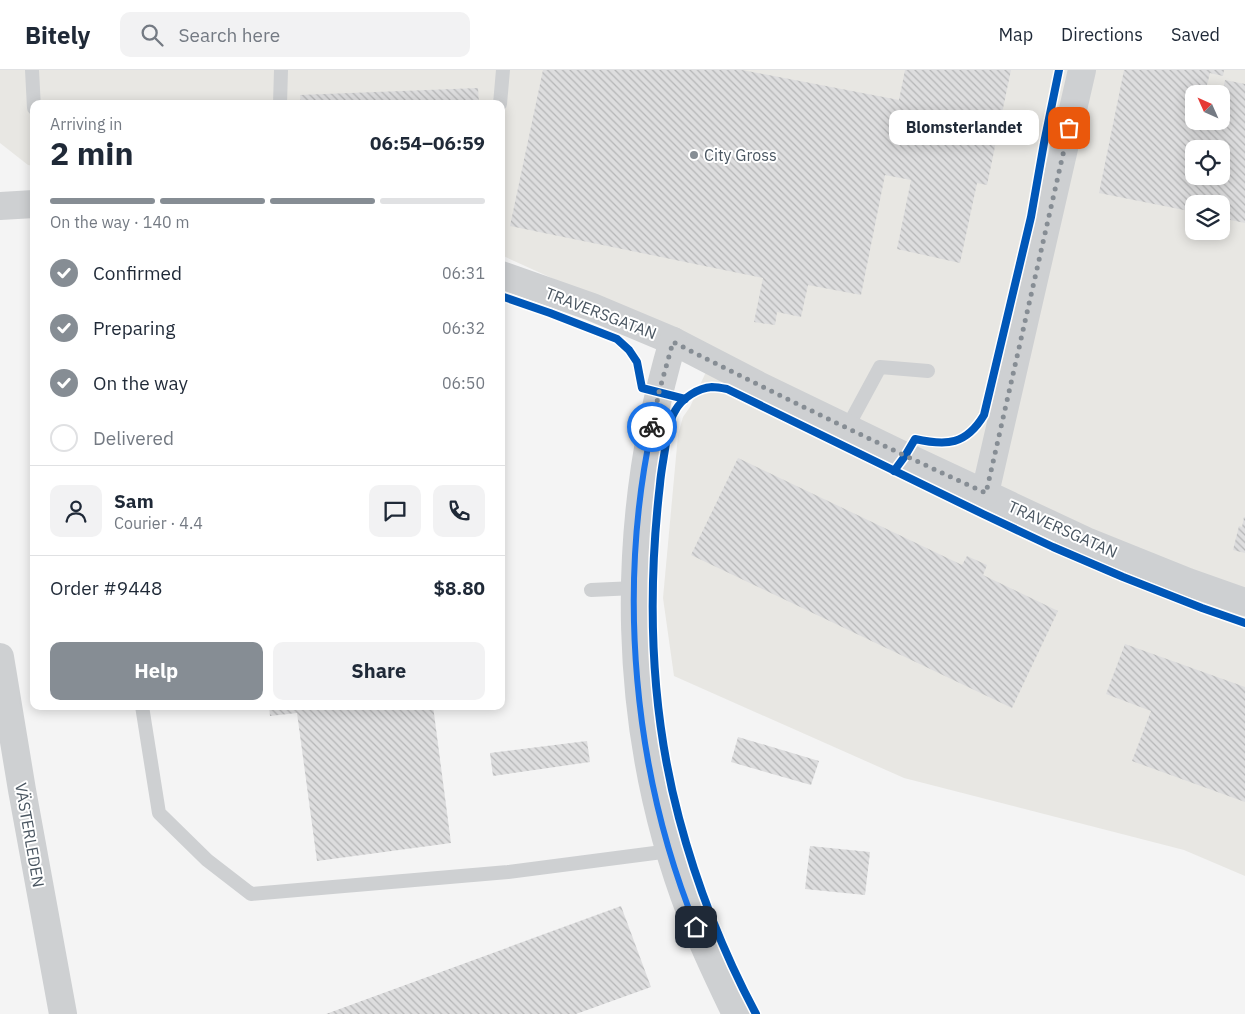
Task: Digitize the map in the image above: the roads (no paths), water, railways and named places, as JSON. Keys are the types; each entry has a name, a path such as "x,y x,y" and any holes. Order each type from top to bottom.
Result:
{"street":[{"path":"986,493 1082,70"},
{"path":"0,206 30,204"},
{"name":"TRAVERSGATAN","path":"505,276 592,308 673,342 905,456 1086,541 1188,582 1245,602"},
{"path":"673,342 659,392 640,498 634,588 636,659 649,765 675,869 690,913 708,956 736,1014"},
{"name":"VÄSTERLEDEN","path":"0,656 62,1014"}],"lane":[{"path":"32,70 34,100"},
{"path":"280,100 281,70"},
{"path":"500,100 503,70"},
{"path":"847,428 880,367 928,371"},
{"path":"591,590 634,588"},
{"path":"143,710 160,813 207,860 251,894 508,872 670,851"}],"place":[{"name":"Blomsterlandet","path":"1069,128"},
{"name":"City Gross","path":"694,155"}]}
